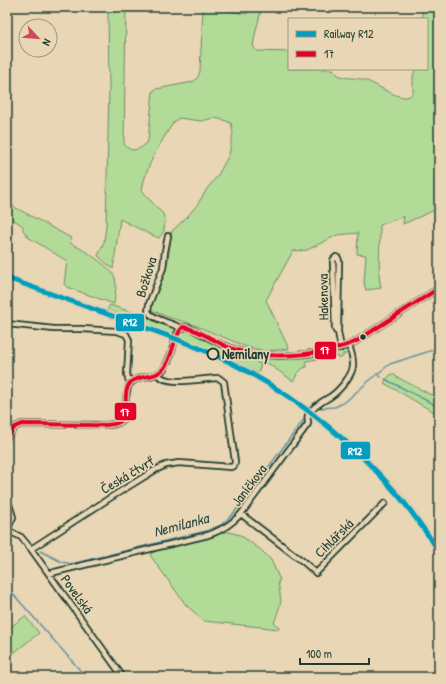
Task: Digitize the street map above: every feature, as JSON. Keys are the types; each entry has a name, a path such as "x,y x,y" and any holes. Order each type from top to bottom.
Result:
{"street":[{"name":"Božkova","path":"168,236 163,268 149,304 148,312 152,316 181,328"},
{"name":"Hakenova","path":"336,257 339,260 338,332 335,328 333,262 336,257"},
{"path":"7,437 19,425 23,424 112,425 119,423 125,416 127,390 129,385 131,382 139,378 152,376 163,370 167,364 181,328 188,327 229,348 239,351 270,356 290,356 349,346 439,288"},
{"path":"7,324 54,330 114,330 124,333 128,336 129,340 127,374 128,379 131,382"},
{"path":"338,332 341,348"},
{"name":"Janíčkova","path":"50,574 208,535 224,528 241,514 308,424 309,413 322,401 337,392 351,374 354,364 349,346"},
{"name":"Česká čtvrť","path":"31,549 112,496 166,465 179,463 234,466 235,462 224,382 219,378 175,381 160,377 157,374"},
{"path":"7,425 13,430"},
{"name":"Povelská","path":"7,498 13,517 7,530 21,537 31,549 123,677"},
{"name":"Cihlářská","path":"241,514 316,573 385,503"}],"shaded area":[{"path":"7,274 157,328 199,345 244,366 291,394 351,440 395,485 410,502 439,544 439,558 404,507 374,474 329,432 287,400 241,372 196,352 154,335 7,282"}],"green space":[{"path":"108,7 126,7 124,144 130,149 136,150 148,141 153,91 156,89 193,82 198,77 200,71 203,8 206,7 247,14 250,7 262,7 253,46 256,51 288,52 288,70 334,70 338,75 361,79 390,93 401,97 408,97 413,92 415,70 428,70 428,18 422,18 423,7 439,7 439,208 403,224 404,216 380,225 379,276 381,288 366,290 364,283 366,255 357,254 358,233 337,235 307,250 293,251 266,300 289,349 265,351 247,347 192,324 151,310 153,301 165,273 172,231 197,205 218,175 229,155 233,132 231,123 214,118 201,121 179,118 173,123 150,163 142,190 163,214 165,219 164,231 159,238 120,219 113,269 98,256 104,242 106,226 109,88"},
{"path":"7,203 71,238 70,243 102,263 113,274 116,281 114,304 67,287 64,284 67,261 28,237 23,230 23,226 7,215"},
{"path":"110,305 175,326 175,333 181,335 184,332 183,331 188,331 233,351 260,358 257,361 257,363 261,364 258,373 165,331 107,310"},
{"path":"348,350 347,354 343,354 343,357 340,358 338,358 338,356 334,356 306,361 307,367 303,368 297,373 293,381 263,360 269,358 306,357"},
{"path":"392,374 439,399 439,415 384,383"},
{"path":"225,531 240,535 261,550 271,560 280,580 278,581 281,601 274,623 279,627 279,629 204,621 186,605 150,555 157,549"},
{"path":"25,616 39,633 7,658 7,630"}],"waterway":[{"name":"Nemilanka","path":"321,408 335,407 345,402 390,364 439,348"},
{"name":"Nemilanka","path":"377,374 381,377"},
{"path":"385,379 439,407"},
{"name":"Nemilanka","path":"40,551 62,562 71,564 206,531 221,525 241,504 305,418"},
{"path":"7,587 86,677"}],"rail line":[{"name":"R12","path":"7,278 196,347 226,360 285,394 326,424 381,476 398,495 439,551"}],"transit line":[{"name":"17","path":"7,437 15,427 22,424 101,425 120,422 124,416 126,391 128,386 131,382 139,378 157,374 164,368 170,358 179,331 183,327 189,328 239,351 273,356 319,352 342,347 355,342 439,288"}],"place":[{"name":"Nemilany","path":"213,354"}]}
